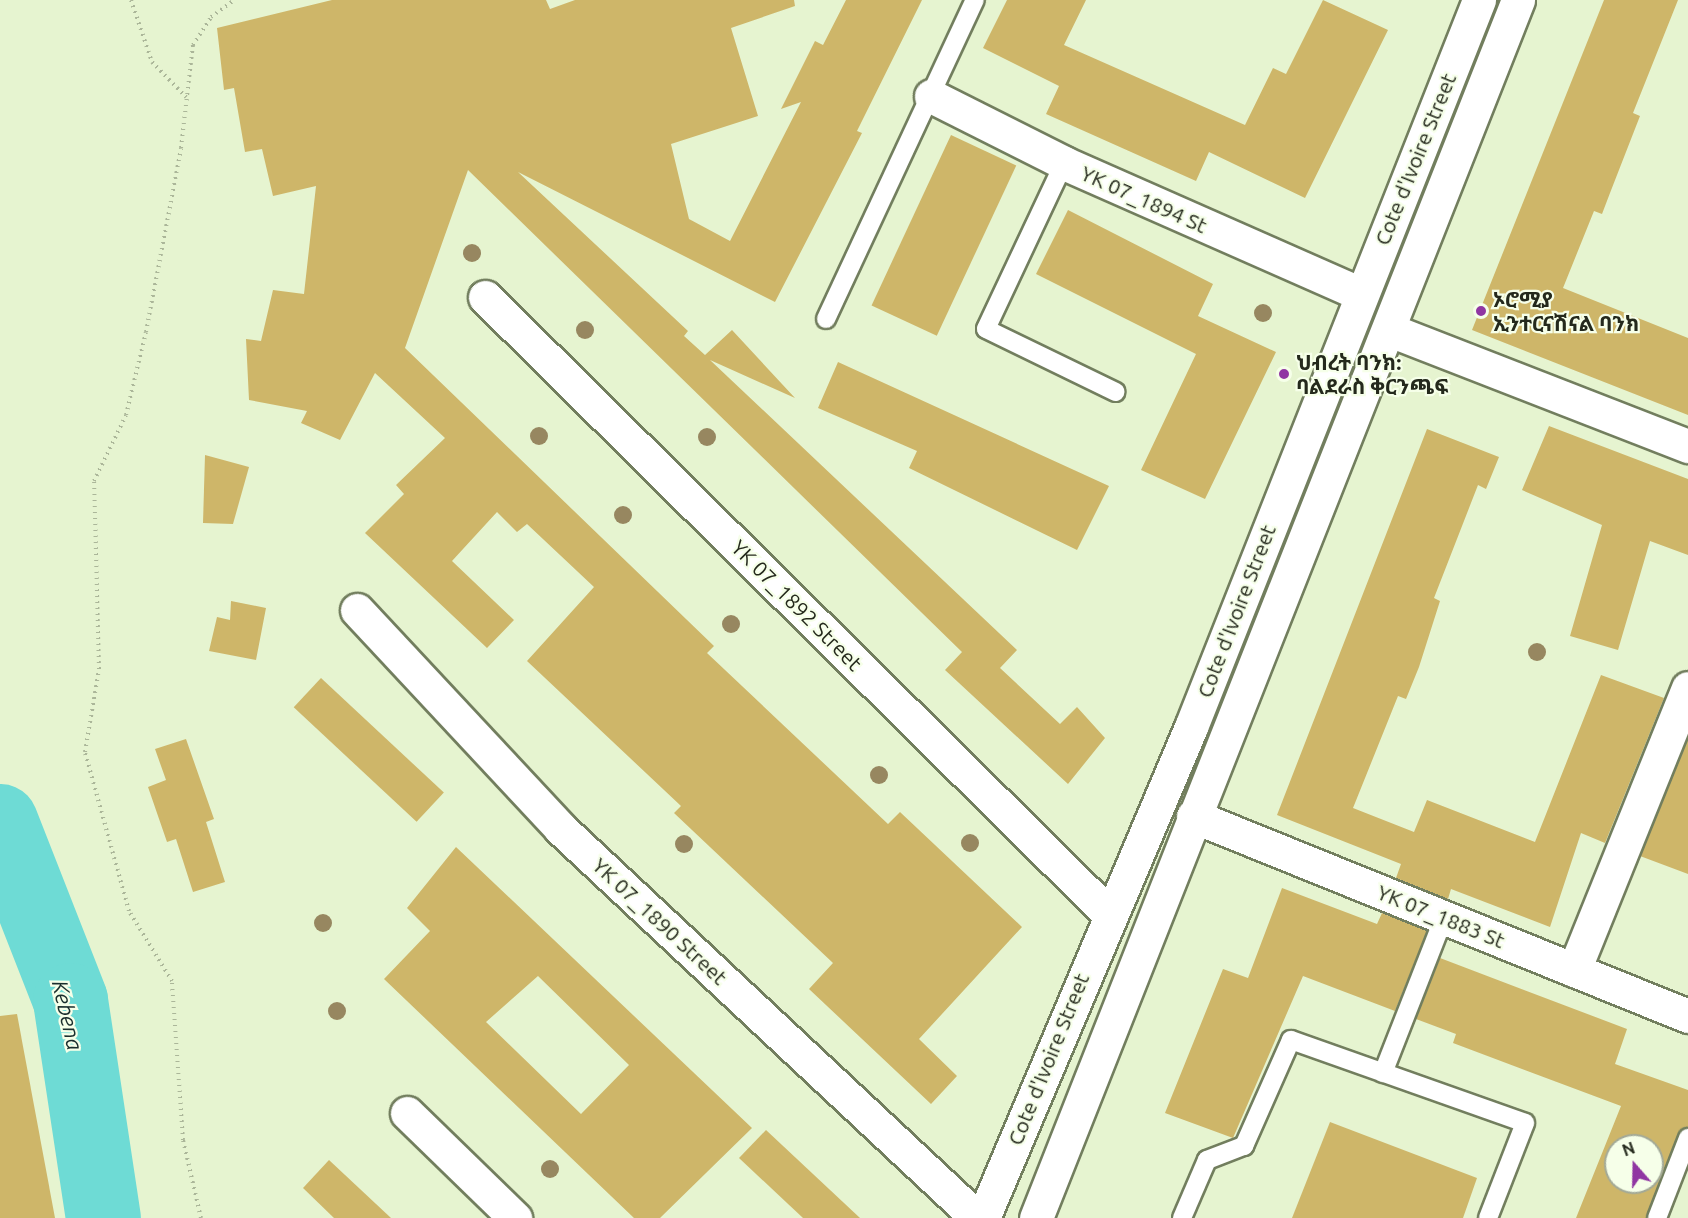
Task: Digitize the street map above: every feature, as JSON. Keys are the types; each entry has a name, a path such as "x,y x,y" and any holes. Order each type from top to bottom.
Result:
{"street":[{"name":"Cote d'Ivoire Street","path":"984,1218 1108,913 1191,726 1479,0"},
{"name":"Cote d'Ivoire Street","path":"1036,1218 1193,816 1390,330 1518,0"},
{"name":"YK 07_1894 St","path":"931,96 1064,164 1361,294"},
{"name":"YK 07_1892 Street","path":"485,297 1108,913"},
{"path":"1390,330 1688,446"},
{"name":"YK 07_1890 Street","path":"357,610 561,828 977,1218"},
{"path":"1574,969 1688,688"},
{"name":"YK 07_1883 St","path":"1193,816 1688,1016"},
{"path":"407,1113 514,1218"}],"lane":[{"path":"826,319 975,0"},
{"path":"1064,164 986,329 1116,392"},
{"path":"1383,1073 1444,917"},
{"path":"1182,1218 1207,1160 1244,1146 1291,1040 1525,1123 1488,1218"},
{"path":"1657,1218 1688,1138"}],"path":[{"path":"131,0 152,62 186,98"},
{"path":"201,1218 183,1140 172,981 129,911 85,752 99,669 94,481 126,415 146,332 193,45 212,17 234,0"}],"building":[{"path":"332,0 546,0 550,9 575,0 794,0 795,6 731,28 758,116 671,144 689,219 730,241 801,102 781,109 815,41 823,45 846,0 922,0 857,131 862,133 775,302 518,172 688,331 684,336 705,355 732,330 795,398 710,360 1017,650 1000,668 1060,724 1077,707 1105,738 1068,784 945,670 962,652 468,170 405,348 714,646 707,653 888,824 900,812 1022,927 919,1039 957,1076 931,1104 809,989 833,963 674,813 681,806 527,661 594,587 527,524 517,532 497,512 452,561 514,620 487,648 365,533 404,494 396,485 445,438 375,373 340,440 301,423 307,411 249,400 246,339 261,341 273,290 304,294 316,186 273,196 262,149 245,152 234,88 224,90 217,28"},
{"path":"1007,0 1086,0 1064,45 1245,125 1273,68 1286,74 1323,0 1388,30 1305,198 1209,152 1196,181 1046,114 1059,86 983,48"},
{"path":"1604,0 1678,0 1633,113 1640,116 1602,214 1594,211 1563,288 1688,338 1688,415 1472,330"},
{"path":"951,135 1016,165 937,336 872,305"},
{"path":"1068,210 1213,284 1198,316 1276,352 1205,499 1141,470 1196,354 1036,274"},
{"path":"838,362 1109,486 1077,550 909,468 917,451 818,408"},
{"path":"1549,426 1688,479 1688,555 1650,541 1618,650 1570,636 1602,525 1522,490"},
{"path":"1427,429 1499,457 1486,489 1478,485 1434,598 1440,601 1419,667 1406,699 1398,696 1353,808 1414,832 1427,800 1535,842 1601,675 1664,698 1605,843 1581,833 1550,927 1451,889 1448,899 1396,878 1401,864 1277,815"},
{"path":"205,455 249,467 233,524 203,523"},
{"path":"231,601 266,608 256,660 209,651 217,617 230,620"},
{"path":"321,678 444,793 417,822 294,707"},
{"path":"1688,738 1688,874 1640,856"},
{"path":"186,739 214,819 206,822 225,882 193,892 176,839 167,842 148,787 166,780 155,749"},
{"path":"456,847 752,1128 660,1218 634,1218 384,979 430,931 407,908","holes":["538,976 629,1065 581,1114 486,1022"]},
{"path":"1282,888 1377,924 1382,913 1427,931 1395,1011 1303,976 1233,1138 1165,1113 1223,969 1248,978"},
{"path":"1440,958 1627,1029 1615,1064 1688,1090 1688,1127 1678,1134 1664,1171 1664,1134 1610,1134 1621,1106 1453,1043 1456,1034 1416,1019"},
{"path":"17,1014 55,1218 0,1218 0,1016"},
{"path":"1330,1122 1477,1178 1463,1218 1292,1218"},
{"path":"766,1130 860,1218 803,1218 739,1158"},
{"path":"1604,1148 1604,1194 1655,1194 1646,1218 1576,1218"},
{"path":"329,1160 391,1218 334,1218 303,1188"}],"waterway":[{"name":"Kebena","path":"0,821 70,1000 103,1218"}],"place":[{"name":"ኦሮሚያ ኢንተርናሽናል ባንክ","path":"1481,311"},
{"name":"ህብረት ባንክ: ባልደራስ ቅርንጫፍ","path":"1284,374"}]}
